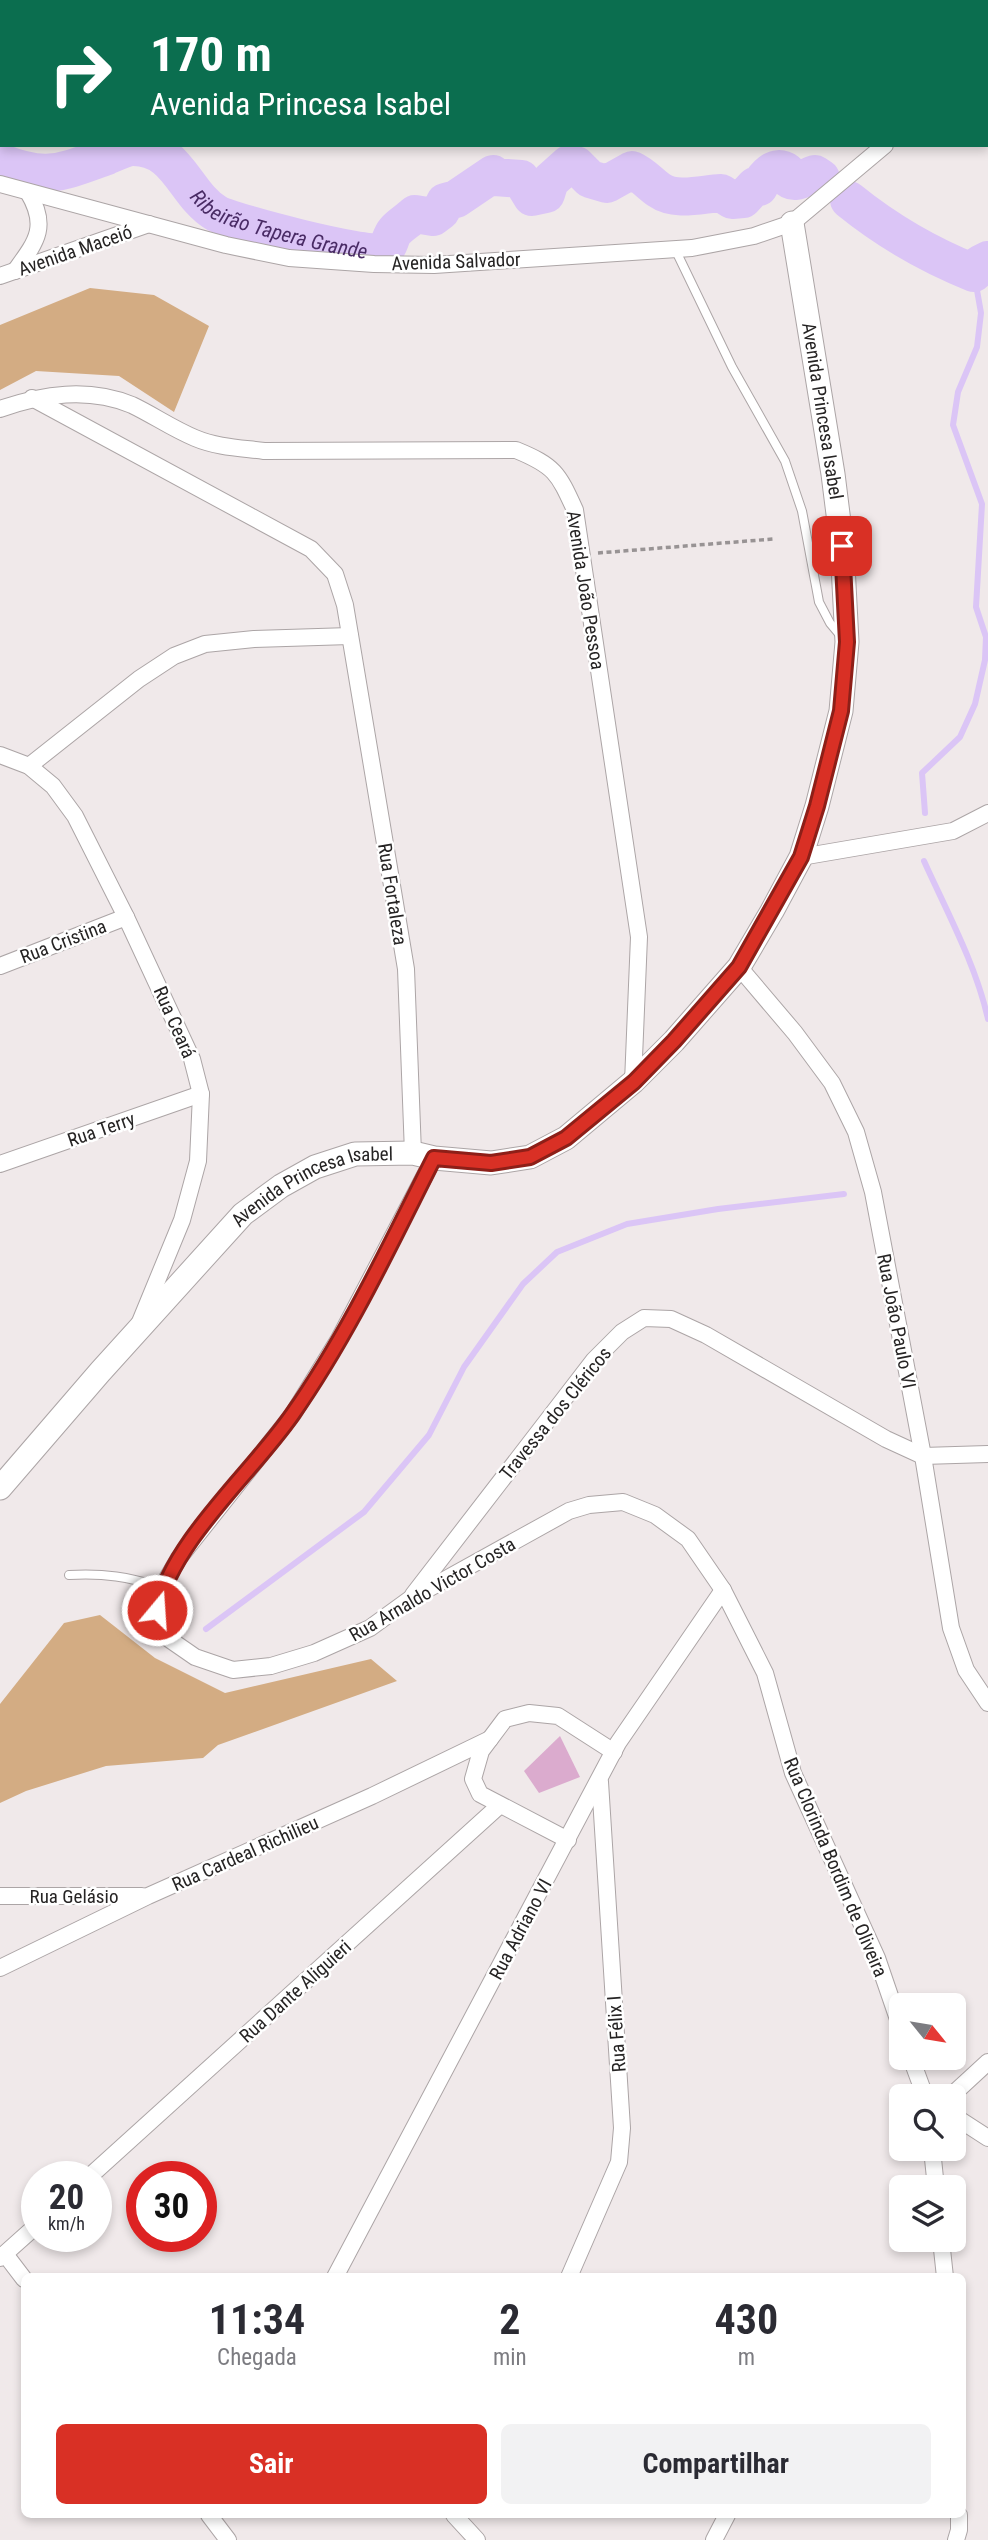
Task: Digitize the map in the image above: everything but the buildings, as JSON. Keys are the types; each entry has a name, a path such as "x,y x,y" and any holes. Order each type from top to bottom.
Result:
{"street":[{"path":"792,223 883,147"},
{"name":"Avenida Salvador","path":"0,184 226,245 289,258 374,264 434,265 675,249 754,236 792,223"},
{"path":"7,274 33,246 39,225 38,209 28,192"},
{"name":"Avenida Maceió","path":"7,274 149,223"},
{"name":"Avenida Princesa Isabel","path":"0,1489 243,1214 281,1186 315,1167 355,1154 424,1156 491,1163 530,1157 566,1138 634,1082 739,967 801,857 841,711 847,642 842,546 834,474 792,223"},
{"name":"Avenida João Pessoa","path":"0,409 32,398 73,393 106,397 132,405 196,439 232,447 264,451 516,450 538,459 560,476 575,510 639,937 634,1082"},
{"name":"Rua Fortaleza","path":"32,398 311,549 335,574 345,605 406,969 424,1156"},
{"path":"29,765 139,679 174,656 205,644 254,639 350,636"},
{"name":"Rua Ceará","path":"0,755 29,765 53,786 75,816 126,917 192,1059 201,1094 198,1161 182,1220 135,1334"},
{"path":"801,857 953,831 988,813"},
{"name":"Rua Cristina","path":"0,966 126,917"},
{"name":"Rua João Paulo VI","path":"739,967 795,1033 832,1083 856,1132 873,1192 923,1456 951,1628 966,1671 988,1703"},
{"name":"Rua Terry","path":"0,1164 201,1094"},
{"name":"Rua Arnaldo Victor Costa","path":"424,1156 339,1339 293,1414 205,1523 162,1587 157,1610 169,1639 195,1657 233,1670 271,1666 314,1653 370,1628 410,1599 569,1511 589,1505 623,1502 655,1515 688,1539 723,1590"},
{"name":"Travessa dos Cléricos","path":"410,1599 594,1360 622,1332 644,1318 671,1319 706,1335 886,1439 923,1456"},
{"path":"923,1456 988,1454"},
{"name":"Rua Adriano VI","path":"337,2273 614,1752 723,1590"},
{"name":"Rua Clorinda Bordim de Oliveira","path":"723,1590 765,1673 793,1773 877,1958 889,1993"},
{"path":"568,1840 480,1794 473,1779 481,1751 505,1720 529,1713 558,1716 614,1752"},
{"name":"Rua Cardeal Richilieu","path":"0,1968 148,1896 372,1796 490,1739"},
{"name":"Rua Félix I","path":"571,2273 619,2162 622,2127 600,1782"},
{"name":"Rua Dante Aliguieri","path":"107,2161 500,1805"},
{"name":"Rua Gelásio","path":"0,1896 148,1896"},
{"path":"964,2084 988,2062"},
{"path":"966,2124 988,2138"},
{"path":"21,2239 2,2256 21,2276"},
{"path":"942,2252 945,2273"},
{"path":"211,2518 228,2540"},
{"path":"457,2518 477,2540"},
{"path":"714,2540 725,2518"},
{"path":"956,2540 959,2518"}],"lane":[{"path":"675,249 732,367 785,461 802,511 818,602 830,623 847,642"},
{"path":"69,1575 125,1576 162,1587"}],"path":[{"path":"582,555 773,539"}],"shaded area":[{"path":"90,288 154,295 209,326 174,412 119,376 36,371 0,390 0,325"},
{"path":"100,1615 155,1658 225,1693 371,1659 397,1681 218,1745 203,1758 106,1766 26,1791 0,1803 0,1704 64,1623"}],"waterway":[{"name":"Ribeirão Tapera Grande","path":"0,162 43,173 66,170 132,147 148,149 170,162 205,205 216,213 300,238 371,252 384,251 395,231 415,214 433,217 441,211 445,202 456,199 493,174 495,177 521,179 532,197 546,194 550,181 569,164 576,165 590,179 607,184 632,170 666,194 698,196 721,193 732,200 743,199 755,186 759,187 770,172 778,169 787,172 787,177 793,181 815,174 821,178"},
{"name":"Ribeirão Tapera Grande","path":"849,200 893,232 957,266 974,273 980,264 988,260"},
{"path":"925,813 922,773 960,737 975,704 985,660 986,637 976,607 982,504 953,425 958,392 977,347 981,313 974,273"},
{"path":"924,861 969,959 988,1019"},
{"path":"206,1629 364,1512 429,1435 464,1367 523,1284 557,1252 627,1224 718,1209 844,1194"}],"route":[{"path":"157,1610 162,1587 179,1558 293,1414 339,1339 434,1158 491,1163 530,1157 566,1138 634,1082 739,967 801,857 841,711 847,642 842,546"}]}
